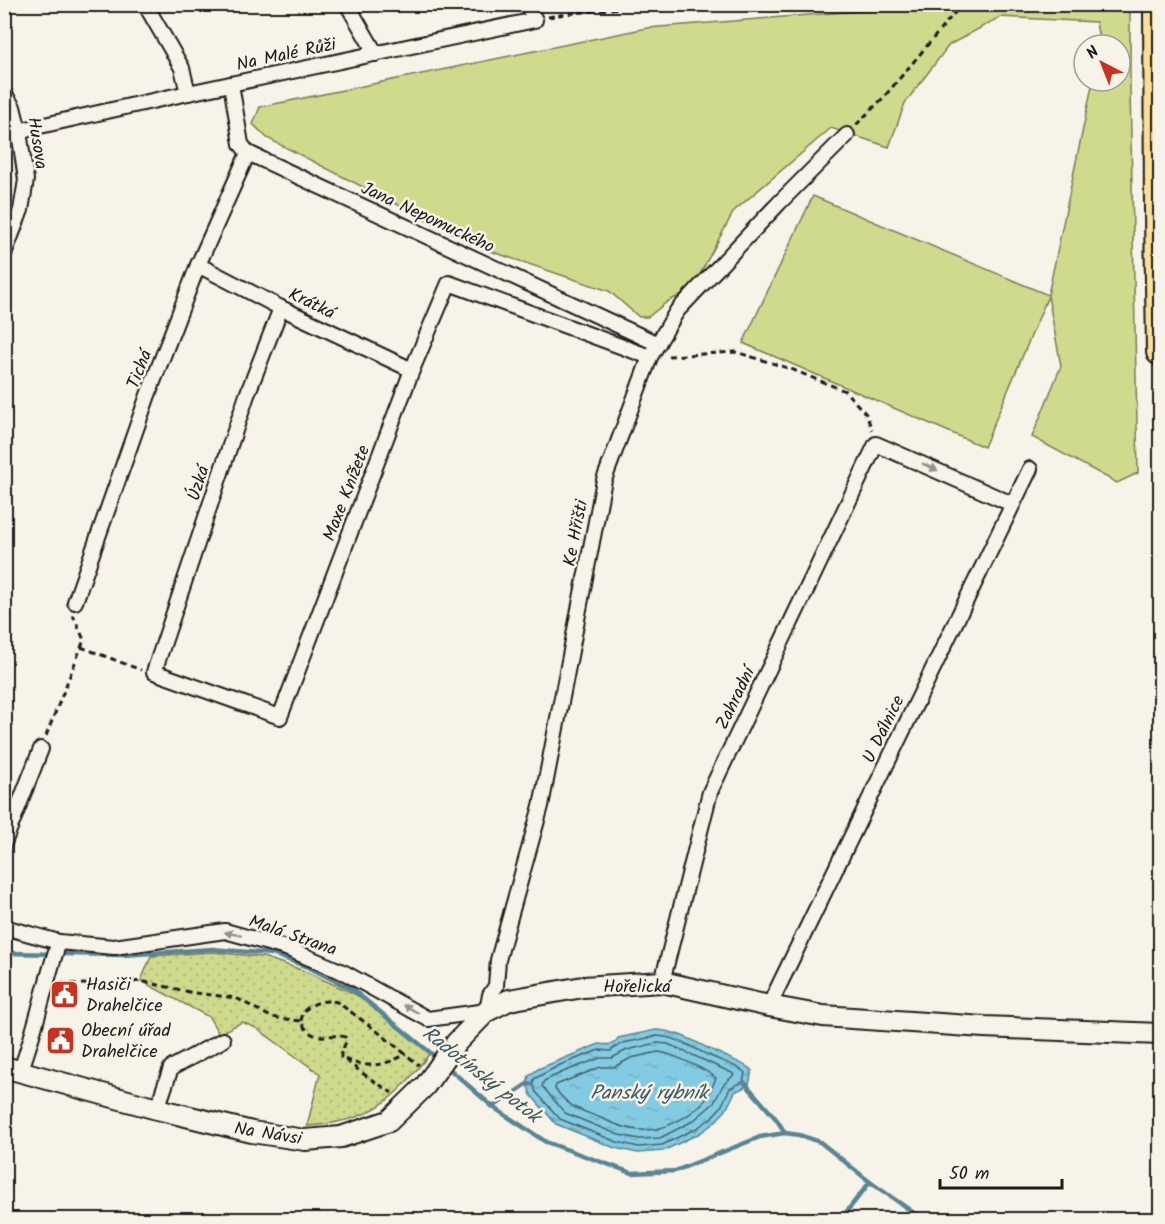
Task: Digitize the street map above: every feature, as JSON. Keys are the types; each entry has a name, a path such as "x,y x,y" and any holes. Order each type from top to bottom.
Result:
{"highway":[{"path":"1157,4 1161,352"}],"main road":[{"name":"Hořelická","path":"487,1011 509,1000 583,987 662,982 823,1016 984,1027 1161,1034"},
{"name":"Na Návsi","path":"12,1070 252,1132 305,1140 341,1137 389,1121 423,1077 487,1011"}],"street":[{"path":"146,4 182,68 188,93"},
{"path":"347,4 376,54"},
{"path":"527,4 535,20"},
{"name":"Na Malé Růži","path":"20,131 535,20"},
{"path":"231,84 241,144 248,153"},
{"name":"Husova","path":"4,93 13,107 20,131 26,180 21,210 4,254"},
{"path":"4,134 20,131"},
{"name":"Ke Hřišti","path":"487,1011 490,995 496,987 498,960 541,806 604,480 654,350 677,311 847,135"},
{"name":"Tichá","path":"75,602 148,395 198,265 248,153"},
{"name":"Jana Nepomuckého","path":"248,153 654,350"},
{"name":"Krátká","path":"198,265 280,308 412,370"},
{"name":"Maxe Knížete","path":"154,672 280,717 412,370 449,283 654,350"},
{"name":"Úzká","path":"154,672 247,395 280,308"},
{"path":"876,444 1012,504"},
{"name":"Zahradní","path":"662,982 710,792 876,444"},
{"name":"U Dálnice","path":"769,1006 1030,468"},
{"path":"4,843 41,749"},
{"name":"Malá Strana","path":"4,927 58,945 114,947 225,931 286,948 345,973 428,1019 487,1011"},
{"path":"12,1070 31,1042 58,945"},
{"path":"157,1109 171,1068 223,1040"}],"path":[{"path":"535,20 565,14 657,4"},
{"path":"804,4 818,8"},
{"path":"847,135 884,97 962,4"},
{"path":"654,350 736,352 791,369 845,391 867,414 876,444"},
{"path":"41,749 84,640 74,620 72,611 75,602"},
{"path":"81,647 141,670 154,672"},
{"path":"46,982 106,985 141,981 194,993 236,998 271,1017 302,1021"},
{"path":"341,1057 346,1042 345,1037 338,1035 321,1037 308,1032 302,1021 303,1012 312,1004 331,1000 337,1002 406,1054 423,1077"},
{"path":"341,1057 359,1065 373,1066 406,1054"},
{"path":"341,1057 397,1096"}],"green space":[{"path":"887,5 1130,5 1130,33 1098,33 1096,22 1000,17 949,45 905,103 889,147 831,128 734,211 692,289 667,302 648,317 639,317 609,291 484,249 267,138 253,124 260,107 647,28 883,9"},
{"path":"1090,93 1130,93 1138,473 1117,483 1032,437 1061,366 1048,296 984,447 743,343 813,196 1048,295"},
{"path":"213,952 263,957 302,970 359,996 430,1053 404,1085 378,1106 348,1120 307,1126 320,1074 256,1028 242,1022 219,1034 209,1017 141,981 151,956"}],"water":[{"name":"Panský rybník","path":"656,1030 672,1032 752,1070 749,1085 735,1092 726,1110 700,1133 663,1151 638,1153 615,1148 556,1124 531,1095 527,1084 529,1076 538,1069 599,1044 610,1044 618,1038"}],"waterway":[{"name":"Radotínský potok","path":"4,953 123,955 212,949 272,954 310,968 353,990 437,1058"},
{"name":"Radotínský potok","path":"446,1066 493,1107 546,1142 632,1173 675,1171 760,1137 785,1133 799,1135 820,1142 870,1182 924,1220"},
{"path":"744,1082 777,1120 785,1133"},
{"path":"493,1107 527,1084 531,1084"},
{"path":"840,1220 870,1182"}],"place":[{"name":"Hasiči Drahelčice","path":"65,994"},
{"name":"Obecní úřad Drahelčice","path":"60,1040"}]}
